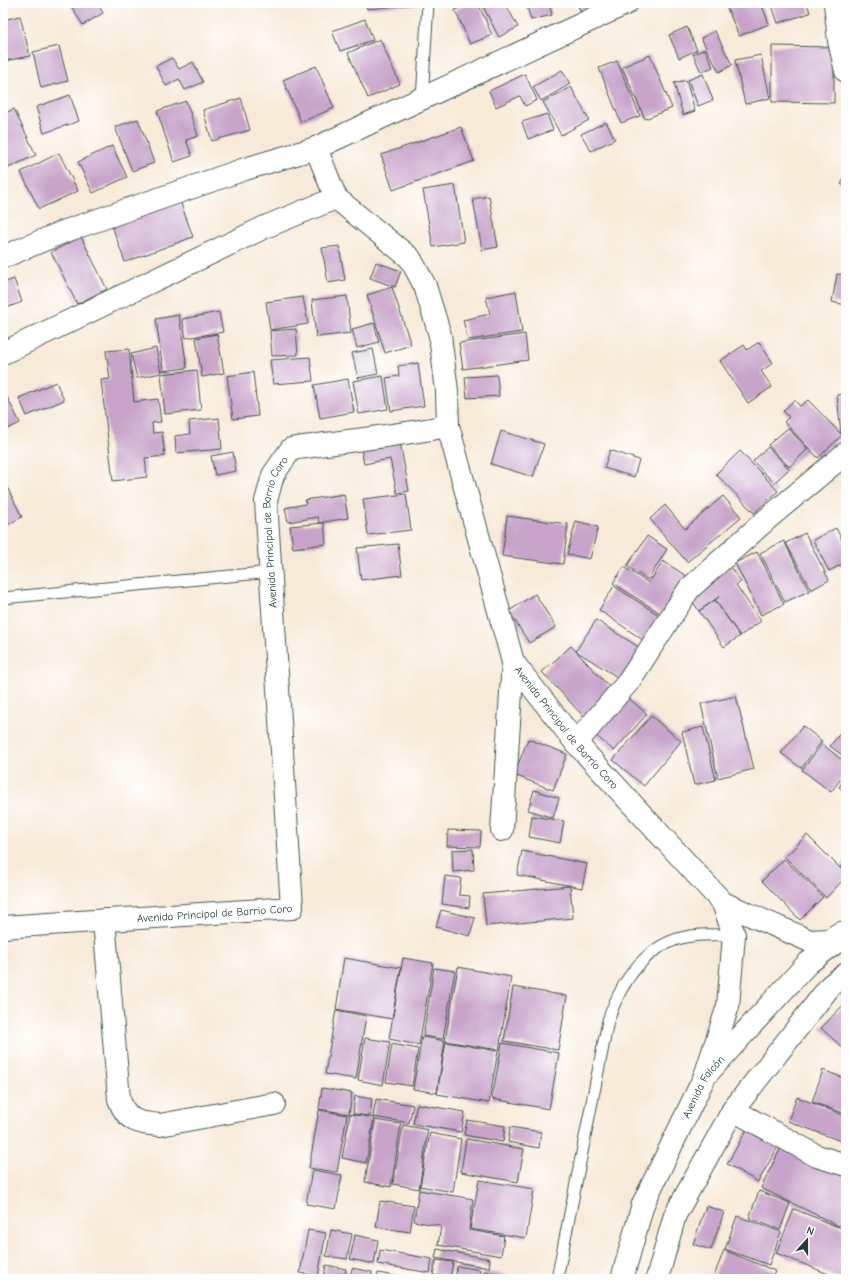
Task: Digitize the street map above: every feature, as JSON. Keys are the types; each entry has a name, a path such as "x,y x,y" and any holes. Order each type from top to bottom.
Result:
{"street":[{"path":"3,257 63,232 245,169 316,148 627,3"},
{"path":"835,3 839,41 846,71"},
{"path":"316,148 336,198 410,258 425,286 440,335 447,391 448,426"},
{"path":"3,353 266,227 336,198"},
{"name":"Avenida Principal de Barrio Coro","path":"3,927 292,908 266,501 273,475 291,450 345,440 414,432 448,426 513,662 576,743 723,903"},
{"path":"576,743 629,681 689,589 767,519 846,453"},
{"path":"502,830 513,662"},
{"path":"723,903 810,941 829,940 846,930"},
{"path":"705,1076 728,1006 734,935 723,903"},
{"path":"104,920 119,1099 122,1108 128,1116 142,1124 160,1125 274,1104"},
{"name":"Avenida Falcón","path":"622,1279 643,1204 705,1076 808,963 846,934"},
{"path":"656,1279 675,1215 733,1110 831,985 846,974"},
{"path":"733,1110 817,1156 846,1165"}],"lane":[{"path":"422,99 428,3"},
{"path":"3,598 271,572"},
{"path":"557,1279 608,1021 622,987 641,962 664,945 691,936 734,935"}],"building":[{"path":"69,3 97,3 103,13 83,25"},
{"path":"366,3 421,3 421,4 367,9"},
{"path":"471,3 478,3 492,35 470,44 455,10"},
{"path":"481,3 505,3 518,27 499,37"},
{"path":"526,3 549,3 552,15 531,20"},
{"path":"577,3 603,3 581,13"},
{"path":"725,3 761,3 769,24 739,36"},
{"path":"771,3 807,3 810,13 778,23"},
{"path":"20,16 30,56 4,61 3,20"},
{"path":"365,19 373,40 340,51 332,31"},
{"path":"687,27 697,50 679,58 669,35"},
{"path":"715,31 732,65 719,72 701,38"},
{"path":"380,39 400,84 368,98 348,53"},
{"path":"59,46 68,81 41,88 33,52"},
{"path":"772,46 834,47 834,103 772,102"},
{"path":"705,49 713,67 701,72 693,54"},
{"path":"650,55 672,108 645,119 622,67"},
{"path":"761,55 770,98 745,104 735,60"},
{"path":"172,58 179,69 193,62 203,82 185,90 179,79 166,86 156,66"},
{"path":"617,61 640,116 621,123 599,68"},
{"path":"316,66 334,108 301,122 283,80"},
{"path":"562,70 570,84 541,101 533,87"},
{"path":"525,74 537,100 525,106 520,96 496,107 489,91"},
{"path":"703,74 713,100 698,106 688,80"},
{"path":"686,80 695,111 683,115 674,83"},
{"path":"571,87 589,120 561,135 543,102"},
{"path":"70,95 79,121 44,133 36,107"},
{"path":"241,98 250,130 212,141 203,110"},
{"path":"186,101 198,136 186,140 192,156 174,162 157,111"},
{"path":"14,109 36,155 6,169 3,163 3,114"},
{"path":"547,114 553,130 528,139 522,122"},
{"path":"138,119 154,163 132,171 115,127"},
{"path":"606,122 615,139 591,151 581,134"},
{"path":"461,127 474,161 393,190 381,155"},
{"path":"112,146 127,177 93,193 78,162"},
{"path":"59,153 78,191 39,209 21,172"},
{"path":"846,176 846,187 841,184"},
{"path":"455,185 464,242 433,247 423,190"},
{"path":"489,196 498,247 482,250 473,199"},
{"path":"179,198 193,237 125,262 111,223"},
{"path":"81,237 107,289 77,304 51,252"},
{"path":"339,246 345,280 328,283 322,248"},
{"path":"376,262 401,271 395,287 370,278"},
{"path":"837,274 846,275 846,305 832,302"},
{"path":"14,279 22,302 3,309 3,283"},
{"path":"392,287 411,345 385,353 367,295"},
{"path":"516,291 522,332 468,340 463,320 490,314 486,297"},
{"path":"347,296 351,333 316,337 312,300"},
{"path":"303,297 308,324 270,330 266,302"},
{"path":"219,312 223,332 186,338 182,319"},
{"path":"179,315 187,368 163,371 156,319"},
{"path":"374,323 379,342 357,348 352,329"},
{"path":"296,329 298,355 272,356 270,331"},
{"path":"217,334 224,373 202,377 196,338"},
{"path":"525,334 528,360 463,369 459,343"},
{"path":"759,342 773,363 761,371 772,387 748,403 720,361 744,345 747,350"},
{"path":"156,348 161,373 137,378 131,354"},
{"path":"129,349 134,402 158,399 161,422 152,423 153,433 162,432 165,456 145,458 147,477 113,481 101,380 110,379 106,351"},
{"path":"373,349 378,374 358,378 352,353"},
{"path":"310,357 313,381 273,384 270,360"},
{"path":"418,363 424,406 391,411 386,378 399,376 398,366"},
{"path":"197,370 201,410 165,414 161,374"},
{"path":"253,372 258,416 233,419 227,376"},
{"path":"497,375 499,396 467,398 465,377"},
{"path":"383,376 388,409 359,414 353,381"},
{"path":"348,379 354,412 320,418 314,385"},
{"path":"56,382 64,400 27,416 19,398"},
{"path":"3,389 20,423 3,431"},
{"path":"846,394 846,433 841,434 837,395"},
{"path":"794,400 800,406 808,400 842,435 818,458 784,422 789,417 783,411"},
{"path":"219,418 222,449 176,453 175,436 190,434 189,421"},
{"path":"788,428 808,449 789,467 768,445"},
{"path":"501,431 544,444 533,477 491,464"},
{"path":"400,442 409,491 397,493 390,459 364,464 361,449"},
{"path":"768,447 789,469 774,483 753,461"},
{"path":"610,450 639,460 634,477 604,468"},
{"path":"740,451 778,491 754,513 716,474"},
{"path":"233,452 236,471 215,475 211,456"},
{"path":"3,479 22,517 3,527"},
{"path":"344,494 348,518 319,523 318,517 288,522 285,508 306,504 305,500"},
{"path":"406,494 411,530 368,535 363,499"},
{"path":"723,496 741,517 687,562 650,519 665,505 685,529"},
{"path":"507,516 568,524 563,564 502,556"},
{"path":"576,521 598,527 590,559 567,554"},
{"path":"324,523 326,544 293,548 290,526"},
{"path":"836,528 846,548 846,562 829,571 813,540"},
{"path":"805,533 829,580 811,590 786,543"},
{"path":"647,536 667,549 648,580 627,566"},
{"path":"784,541 809,591 785,602 760,553"},
{"path":"398,544 402,575 361,580 357,548"},
{"path":"757,552 784,604 761,615 735,563"},
{"path":"663,561 688,577 663,615 613,583 624,567 649,583"},
{"path":"730,567 741,582 736,585 761,621 740,636 715,600 720,596 699,611 688,595"},
{"path":"614,586 662,617 646,642 599,610"},
{"path":"535,594 556,627 529,643 509,611"},
{"path":"715,600 740,636 724,647 699,611"},
{"path":"596,620 642,649 622,680 576,651"},
{"path":"571,646 616,694 587,720 542,672"},
{"path":"625,695 647,714 614,751 592,732"},
{"path":"736,696 754,769 718,778 701,704"},
{"path":"651,716 681,741 644,786 613,760"},
{"path":"803,726 822,741 801,768 781,753"},
{"path":"846,726 846,758 830,746"},
{"path":"703,727 716,780 694,785 682,732"},
{"path":"528,739 567,754 553,790 514,775"},
{"path":"822,744 846,763 846,772 831,792 802,770"},
{"path":"846,778 846,792 839,787"},
{"path":"534,790 559,798 553,818 528,810"},
{"path":"532,816 564,821 560,843 529,837"},
{"path":"448,830 481,831 480,847 447,846"},
{"path":"807,835 846,874 846,877 826,898 785,857"},
{"path":"473,849 474,870 453,872 452,850"},
{"path":"522,851 587,864 582,888 517,875"},
{"path":"784,859 823,897 800,920 762,881"},
{"path":"846,860 846,871 840,867"},
{"path":"445,876 461,878 459,895 470,896 469,908 442,904"},
{"path":"570,886 573,918 486,926 483,894"},
{"path":"441,910 475,918 470,936 436,927"},
{"path":"344,958 401,968 392,1019 336,1009"},
{"path":"403,958 433,963 419,1045 389,1039"},
{"path":"458,967 511,977 499,1050 445,1041"},
{"path":"434,968 455,971 443,1039 423,1036"},
{"path":"513,987 567,996 558,1050 504,1041"},
{"path":"846,1002 846,1051 821,1028"},
{"path":"336,1010 366,1016 356,1079 325,1074"},
{"path":"422,1037 445,1041 437,1093 413,1089"},
{"path":"365,1038 390,1042 383,1085 358,1080"},
{"path":"446,1042 498,1051 489,1103 437,1094"},
{"path":"502,1043 559,1053 549,1109 492,1099"},
{"path":"392,1044 418,1049 412,1086 386,1082"},
{"path":"823,1070 846,1079 846,1114 812,1102"},
{"path":"322,1088 352,1093 349,1114 319,1109"},
{"path":"355,1096 372,1099 370,1116 353,1114"},
{"path":"797,1097 846,1116 846,1143 788,1121"},
{"path":"376,1099 413,1105 409,1123 373,1117"},
{"path":"417,1104 465,1112 461,1132 413,1124"},
{"path":"319,1110 347,1115 337,1172 309,1168"},
{"path":"350,1114 374,1118 366,1163 342,1158"},
{"path":"375,1120 401,1124 391,1187 365,1182"},
{"path":"467,1120 505,1126 503,1142 464,1135"},
{"path":"403,1125 428,1130 419,1189 393,1184"},
{"path":"749,1126 780,1143 758,1182 727,1164"},
{"path":"510,1127 541,1132 539,1148 508,1142"},
{"path":"430,1133 461,1139 453,1192 420,1186"},
{"path":"466,1139 524,1149 518,1182 461,1172"},
{"path":"783,1143 846,1173 846,1212 839,1226 761,1188"},
{"path":"312,1170 342,1175 336,1209 306,1204"},
{"path":"479,1180 534,1189 526,1238 470,1229"},
{"path":"419,1190 473,1199 469,1230 504,1236 501,1256 438,1245 441,1226 414,1221"},
{"path":"759,1191 790,1203 780,1230 749,1218"},
{"path":"380,1201 414,1206 410,1232 376,1227"},
{"path":"706,1206 724,1212 711,1250 693,1244"},
{"path":"794,1209 846,1230 846,1279 841,1279 776,1253"},
{"path":"737,1216 781,1232 769,1265 725,1249"},
{"path":"308,1230 326,1233 318,1276 300,1273"},
{"path":"331,1230 352,1234 347,1259 326,1256"},
{"path":"355,1235 378,1240 374,1264 350,1259"},
{"path":"437,1249 490,1259 489,1268 435,1258"},
{"path":"380,1250 432,1259 430,1273 378,1264"},
{"path":"724,1250 775,1271 772,1279 713,1279"},
{"path":"436,1260 453,1262 450,1278 433,1275"},
{"path":"326,1265 346,1269 345,1279 324,1277"},
{"path":"457,1266 480,1270 479,1279 455,1279"},
{"path":"352,1268 372,1272 371,1279 350,1279"},
{"path":"484,1271 511,1276 510,1279 483,1279"},
{"path":"378,1273 407,1278 407,1279 377,1279"}]}
